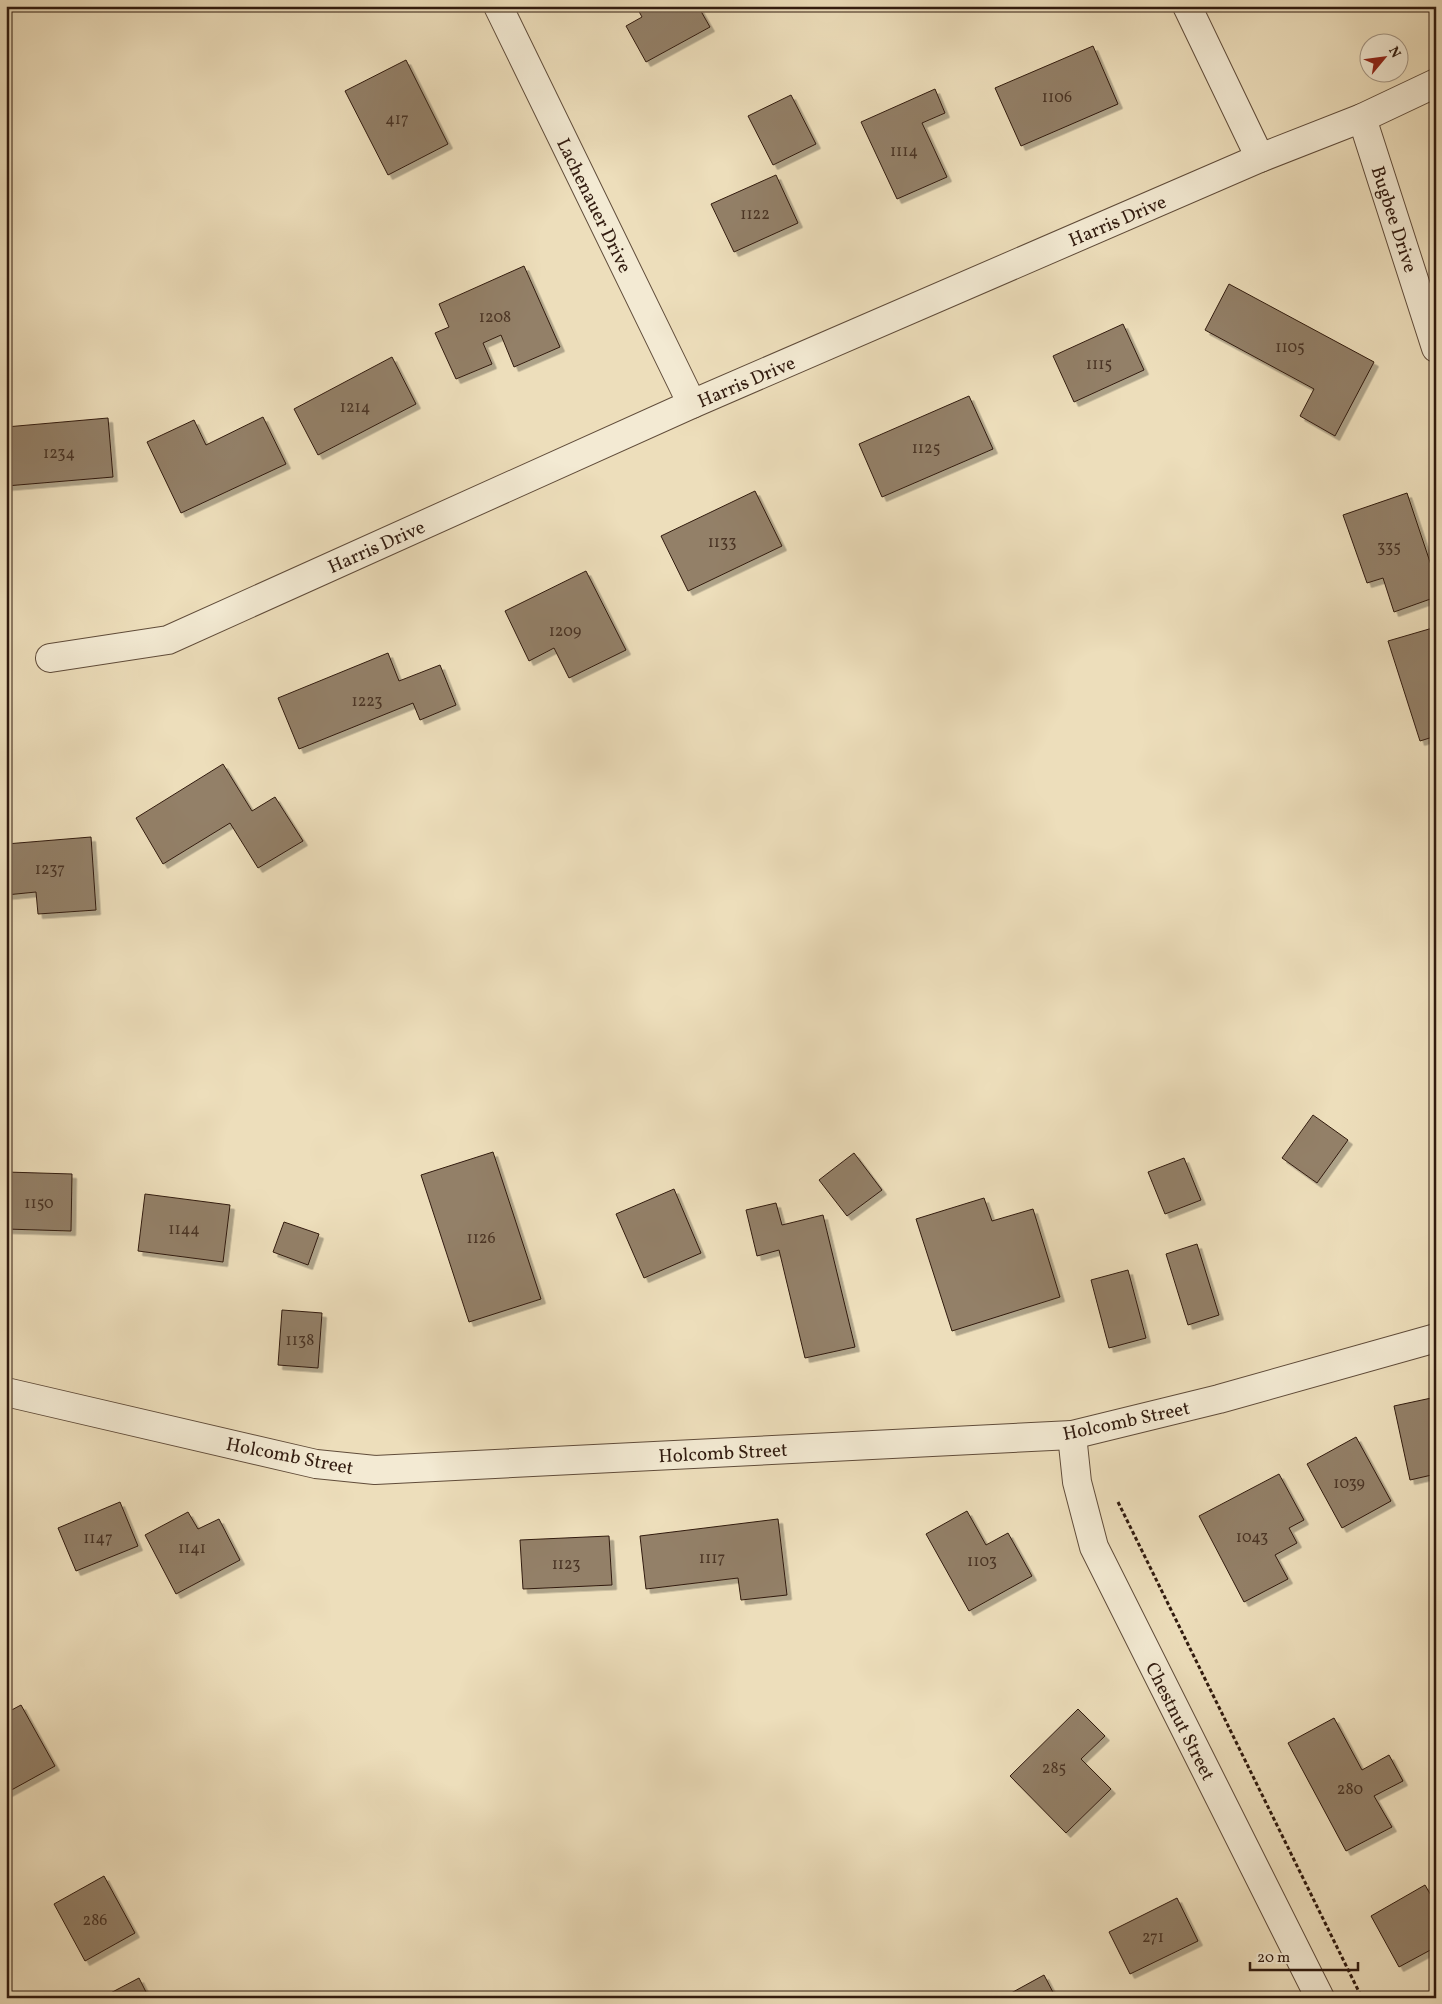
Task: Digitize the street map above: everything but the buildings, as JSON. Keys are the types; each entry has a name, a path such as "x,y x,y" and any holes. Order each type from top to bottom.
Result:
{"street":[{"name":"Lachenauer Drive","path":"498,6 692,404"},
{"path":"1187,6 1260,158"},
{"name":"Harris Drive","path":"50,658 168,640 692,404 1260,158 1362,118 1436,83"},
{"name":"Bugbee Drive","path":"1362,118 1436,348"},
{"name":"Holcomb Street","path":"6,1392 316,1464 375,1470 1072,1435 1219,1399 1436,1338"},
{"name":"Chestnut Street","path":"1072,1435 1077,1482 1094,1547 1320,1998"}],"path":[{"path":"1077,1482 1114,1493 1362,1998"}]}
